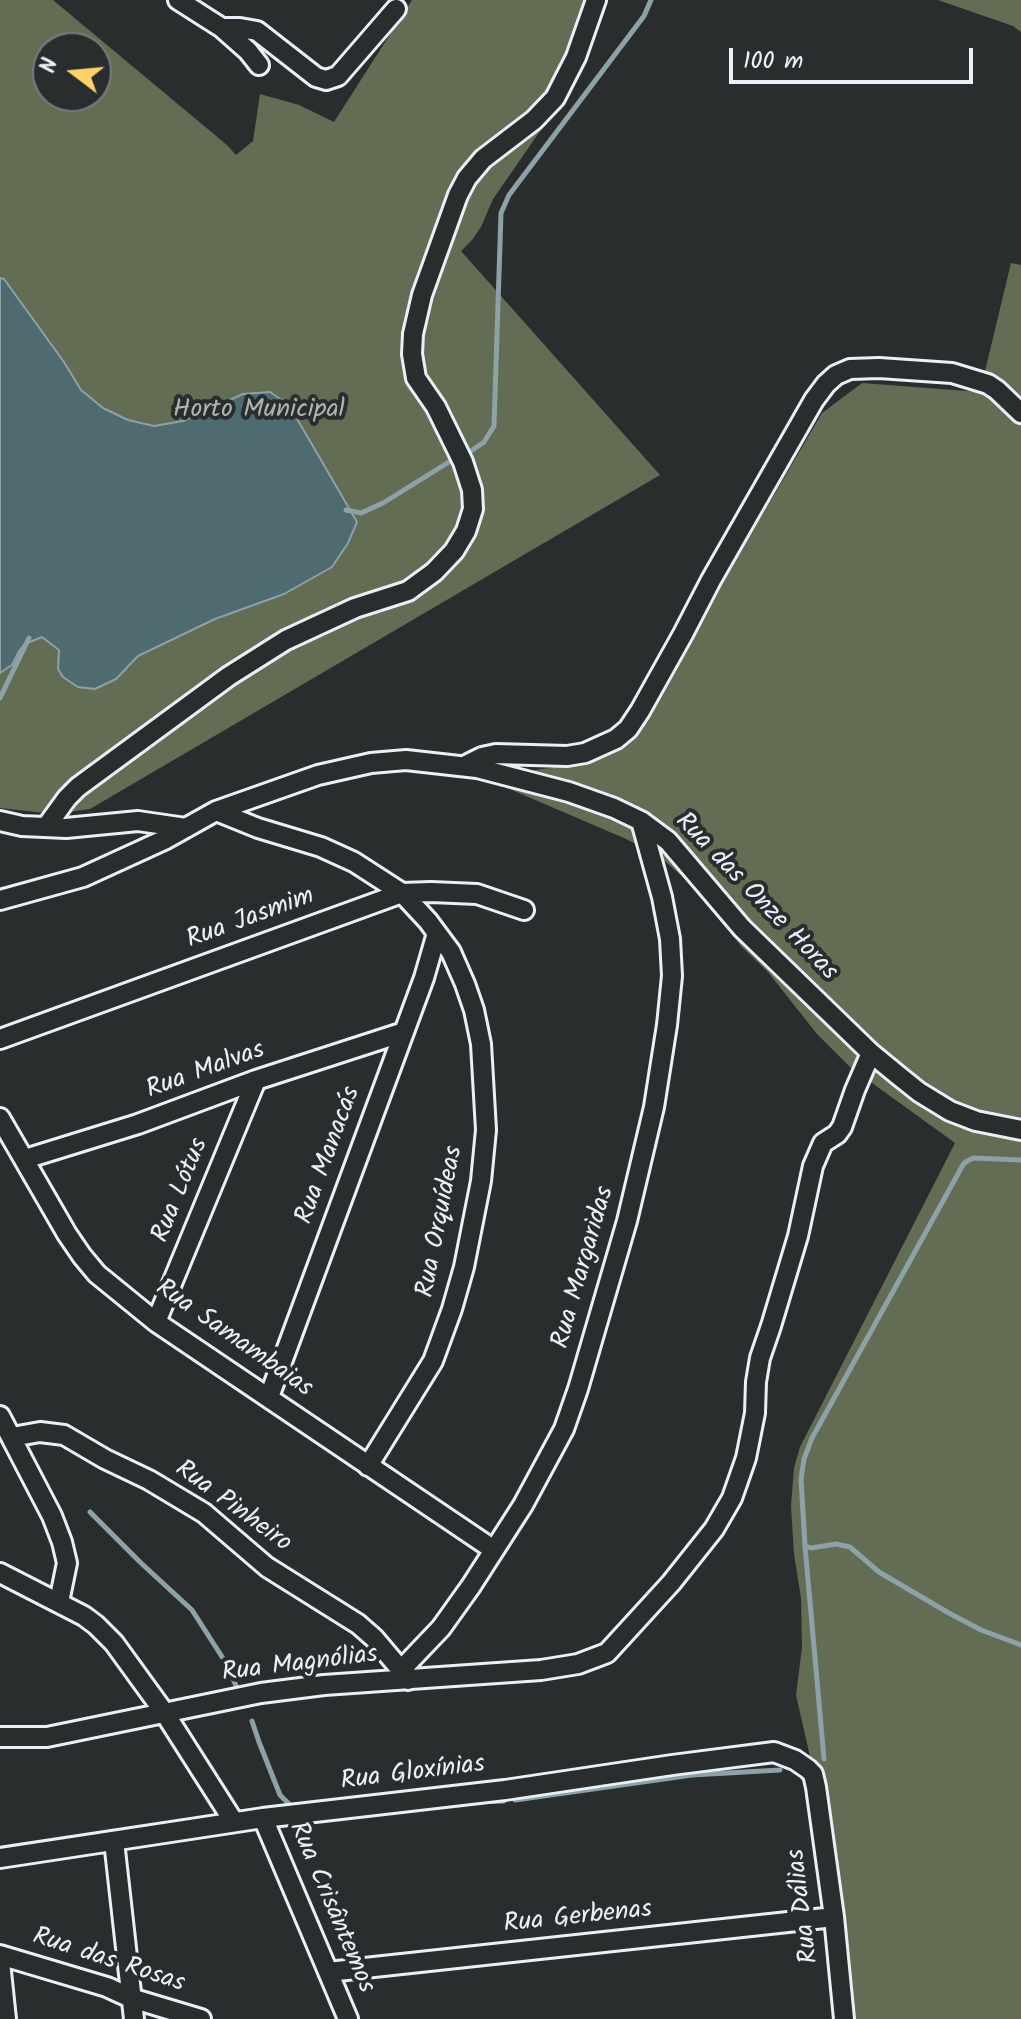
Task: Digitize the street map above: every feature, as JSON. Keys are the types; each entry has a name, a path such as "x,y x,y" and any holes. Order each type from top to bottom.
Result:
{"street":[{"path":"178,0 222,28 259,65"},
{"path":"46,827 78,787 229,676 286,640 355,608 408,591 434,572 454,551 466,531 473,509 472,490 463,462 436,407 416,378 413,334 422,295 467,178 483,159 534,120 555,98 576,57 596,0"},
{"path":"222,28 257,31 316,77 326,80 338,76 396,9"},
{"path":"464,766 496,754 567,756 585,753 616,739 628,729 814,400 836,375 850,369 879,368 952,373 988,384 1021,413"},
{"name":"Rua das Onze Horas","path":"216,811 318,775 371,763 406,760 464,766 569,792 614,808 641,821 668,841 742,928 871,1053 919,1092 950,1111 976,1121 1021,1130"},
{"path":"0,900 83,877 145,849 216,811"},
{"name":"Rua Orquídeas","path":"216,811 258,828 321,847 354,862 402,893 451,952 474,1010 481,1044 486,1130 481,1181 464,1267 433,1361 368,1466"},
{"path":"0,821 66,828 138,821 186,828"},
{"name":"Rua Margaridas","path":"404,1675 441,1628 494,1550 531,1492 564,1429 627,1221 654,1107 667,1025 671,964 662,897 641,821"},
{"name":"Rua Jasmim","path":"0,1039 402,893 477,894 524,910"},
{"name":"Rua Manacás","path":"269,1397 424,978 437,933"},
{"name":"Rua Malvas","path":"25,1159 138,1124 256,1080 404,1032"},
{"name":"Rua Magnólias","path":"0,1737 47,1737 261,1693 404,1675 541,1670 578,1664 607,1653 671,1583 714,1529 732,1498 746,1458 755,1413 760,1358 798,1236 813,1166 823,1143 842,1127 871,1053"},
{"name":"Rua Lótus","path":"156,1322 256,1080"},
{"name":"Rua Samambaias","path":"0,1118 82,1256 97,1274 156,1322 494,1550"},
{"path":"0,1416 52,1516 62,1542 67,1563 59,1602"},
{"name":"Rua Pinheiro","path":"12,1437 40,1432 64,1435 204,1513 267,1567 358,1624 374,1638 404,1675"},
{"path":"0,1573 84,1616 114,1643 164,1712 234,1822"},
{"name":"Rua Gloxínias","path":"0,1858 263,1818 505,1790 774,1752 808,1769 813,1774 816,1787"},
{"name":"Rua Dálias","path":"816,1787 844,2019"},
{"name":"Rua Crisântemos","path":"263,1818 348,2019"},
{"path":"114,1841 134,2019"},
{"name":"Rua Gerbenas","path":"328,1972 834,1917"},
{"name":"Rua das Rosas","path":"0,1955 201,2019"},
{"path":"0,1962 6,2019"}],"green space":[{"name":"Horto Municipal","path":"0,0 53,0 91,32 32,32 32,112 112,112 112,49 236,155 253,141 260,94 299,105 334,122 412,0 606,0 561,101 493,199 481,227 461,251 660,475 90,809 55,814 0,808"},
{"path":"938,0 1021,0 1021,32 1013,26"},
{"path":"1011,263 1021,265 1021,2019 852,2019 824,1818 796,1695 802,1647 801,1598 791,1506 794,1468 800,1447 955,1143 850,1067 817,1034 691,884 659,856 484,778 588,762 630,741 822,413 862,383 980,392"}],"water":[{"path":"0,278 4,279 81,390 103,408 128,420 154,426 183,421 243,394 270,392 289,405 357,522 332,567 284,594 215,619 138,656 116,679 95,689 78,687 63,677 58,669 59,650 42,637 25,644 12,665 0,673"}],"waterway":[{"path":"471,451 484,442 494,426 501,213 509,195 644,16 651,0"},
{"path":"346,510 361,513 383,503 449,462"},
{"path":"0,698 29,638"},
{"path":"824,1759 805,1546 801,1479 804,1459 812,1438 964,1163 973,1158 1021,1160"},
{"path":"90,1512 192,1610 226,1663 237,1688"},
{"path":"805,1546 836,1544 850,1547 879,1572 947,1612 981,1630 1021,1645"},
{"path":"252,1721 280,1795 294,1809"},
{"path":"515,1800 692,1775 780,1770"},
{"path":"473,1802 504,1801"}]}
